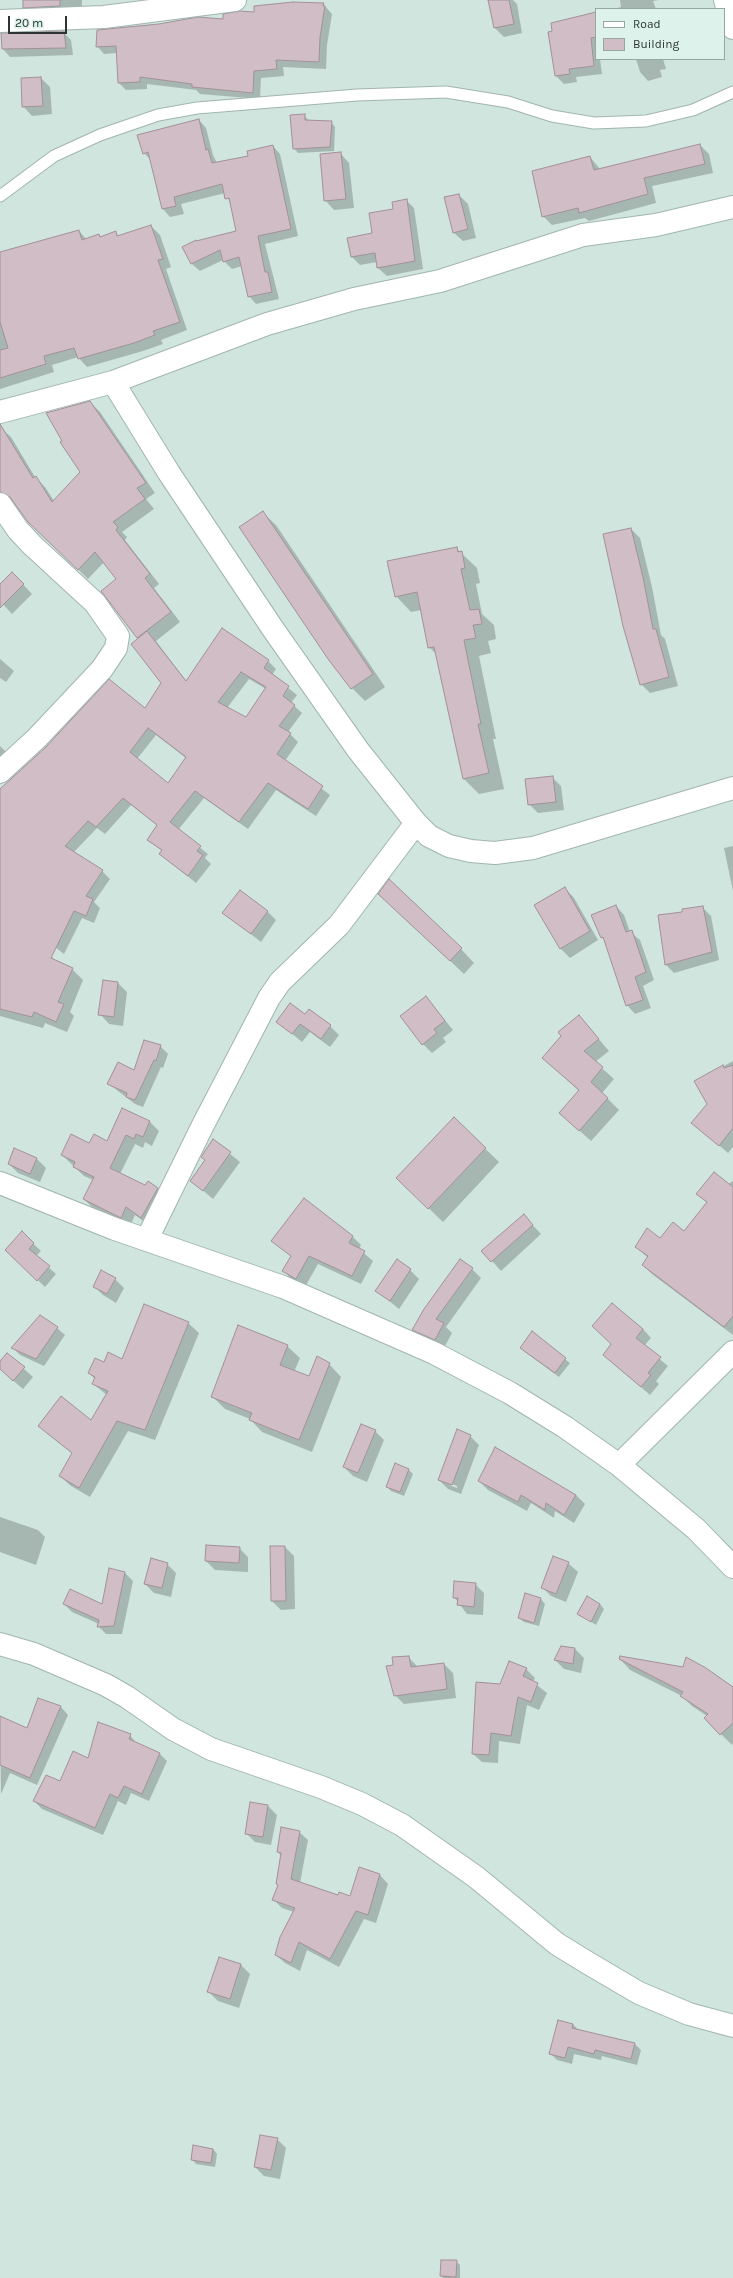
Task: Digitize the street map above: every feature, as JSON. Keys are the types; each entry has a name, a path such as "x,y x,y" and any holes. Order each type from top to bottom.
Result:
{"street":[{"path":"0,21 104,17 235,0"},
{"path":"725,0 733,28"},
{"path":"0,412 113,382 268,324 354,299 440,280 584,235 656,225 733,208"},
{"path":"113,382 168,473 273,629 358,750 416,823 429,836 449,846 471,851 495,852 533,848 733,788"},
{"path":"0,504 18,530 32,545 95,603 118,636 116,648 102,668 37,738 0,772"},
{"path":"147,1239 203,1125 269,998 280,982 339,925 416,823"},
{"path":"0,1183 40,1200 283,1287 434,1353 510,1393 565,1427 619,1465 696,1530 733,1567"},
{"path":"619,1465 733,1352"},
{"path":"0,1644 34,1654 106,1685 128,1697 173,1729 211,1749 321,1787 368,1807 402,1824 444,1853 557,1944 588,1964 639,1993 689,2014 733,2026"}],"lane":[{"path":"0,196 54,156 100,135 158,115 197,108 357,95 446,92 508,102 552,116 594,123 646,121 693,110 733,92"}],"building":[{"path":"23,0 60,0 60,6 23,8"},
{"path":"488,0 509,0 514,24 494,28"},
{"path":"293,2 324,3 323,6 325,6 320,37 319,62 276,60 277,69 254,71 253,93 192,87 192,84 140,77 140,82 118,83 116,46 96,47 97,30 159,24 198,17 223,19 223,14 240,11 254,12 254,6"},
{"path":"595,12 595,37 591,38 594,66 569,69 570,74 555,76 548,32 552,31 551,23"},
{"path":"64,31 66,48 2,49 1,33"},
{"path":"41,77 43,106 22,107 21,78"},
{"path":"305,114 305,120 332,121 330,147 293,149 290,115"},
{"path":"199,119 206,150 208,149 212,163 248,156 247,151 273,145 291,229 258,236 265,272 268,272 272,292 248,297 239,257 223,262 220,250 191,264 182,247 196,240 236,231 229,198 225,199 222,184 174,197 176,206 162,209 148,152 143,154 137,135"},
{"path":"700,144 705,164 644,178 648,194 579,213 578,208 542,217 532,171 590,156 594,170"},
{"path":"341,152 346,199 324,201 320,154"},
{"path":"459,194 468,229 453,233 444,197"},
{"path":"407,199 415,261 377,268 375,253 351,257 347,238 372,233 369,213 393,209 392,202"},
{"path":"151,225 163,259 158,260 180,322 153,331 155,335 134,343 78,359 74,348 44,356 46,364 0,378 0,350 8,348 0,322 0,252 79,230 82,240 99,234 100,237 116,231 117,236"},
{"path":"90,401 146,483 137,488 145,499 113,522 118,527 116,530 150,574 145,578 171,612 137,638 101,591 116,579 95,552 78,570 28,522 10,497 0,492 0,424 33,478 36,476 52,502 80,472 60,442 62,441 46,413"},
{"path":"263,511 373,674 351,689 328,659 239,527"},
{"path":"631,528 643,577 653,629 656,629 669,677 640,685 623,626 603,534"},
{"path":"457,547 458,552 462,551 465,568 461,569 470,610 479,609 482,624 473,625 476,638 464,640 481,724 478,724 489,773 463,779 434,647 428,648 417,592 395,597 387,561"},
{"path":"12,572 24,584 0,608 0,584"},
{"path":"222,628 269,660 264,668 289,686 283,696 295,705 279,726 291,733 277,754 323,786 308,809 268,783 239,822 195,791 170,822 201,846 197,851 203,855 188,876 159,854 162,850 147,840 157,825 123,798 96,827 88,821 65,846 103,870 86,896 93,899 86,916 74,911 51,958 73,968 58,1002 64,1004 56,1022 34,1012 32,1017 0,1009 0,789 46,747 109,679 145,708 161,683 131,644 147,631 186,681","holes":["241,672 266,687 246,717 218,702","148,728 186,757 168,783 130,752"]},
{"path":"553,776 556,802 528,805 525,779"},
{"path":"389,879 462,948 450,961 378,894"},
{"path":"565,887 590,931 560,949 534,905"},
{"path":"240,890 268,911 251,934 222,913"},
{"path":"616,905 626,932 632,930 646,972 635,977 643,1000 626,1006 603,937 601,938 591,915"},
{"path":"703,906 712,952 665,965 658,915 682,912 682,909"},
{"path":"103,980 118,982 114,1017 98,1015"},
{"path":"426,996 445,1021 434,1029 437,1033 422,1045 400,1016"},
{"path":"290,1003 305,1014 309,1009 331,1025 321,1039 300,1024 292,1034 276,1022"},
{"path":"579,1015 599,1039 584,1051 603,1067 591,1082 608,1098 579,1131 559,1113 579,1090 542,1058 561,1036 558,1032"},
{"path":"144,1040 161,1045 156,1061 154,1060 135,1100 126,1097 127,1093 107,1084 118,1062 134,1070"},
{"path":"723,1065 724,1068 733,1065 733,1128 719,1146 691,1123 707,1104 694,1081"},
{"path":"122,1108 150,1121 143,1137 136,1134 134,1139 126,1135 110,1168 145,1185 148,1181 158,1188 141,1218 126,1207 121,1218 83,1199 94,1177 73,1167 75,1162 61,1155 71,1134 89,1143 94,1134 107,1141"},
{"path":"454,1117 486,1148 428,1209 396,1178"},
{"path":"213,1139 231,1152 203,1191 190,1181 205,1160 201,1157"},
{"path":"14,1148 37,1158 30,1174 8,1164"},
{"path":"714,1172 733,1187 733,1316 724,1327 642,1265 648,1256 635,1247 647,1228 660,1238 673,1222 684,1231 707,1202 696,1194"},
{"path":"304,1198 353,1236 349,1243 365,1251 352,1276 309,1256 296,1279 282,1271 291,1256 271,1241"},
{"path":"524,1214 533,1225 491,1262 481,1251"},
{"path":"22,1231 34,1243 29,1249 50,1266 37,1281 5,1250"},
{"path":"397,1259 411,1269 390,1301 375,1291"},
{"path":"460,1259 473,1268 436,1319 444,1323 435,1340 412,1330 424,1309"},
{"path":"101,1270 116,1278 107,1294 93,1287"},
{"path":"612,1303 643,1329 636,1338 661,1357 648,1373 651,1375 641,1387 603,1355 611,1344 592,1326"},
{"path":"144,1304 189,1322 145,1430 117,1421 79,1488 59,1476 72,1453 38,1426 61,1396 91,1420 108,1391 92,1384 95,1377 88,1373 95,1358 104,1362 108,1352 122,1359"},
{"path":"40,1315 58,1327 36,1359 11,1348"},
{"path":"238,1325 288,1345 280,1365 309,1376 317,1356 330,1363 299,1440 249,1420 252,1413 211,1397"},
{"path":"532,1331 566,1358 555,1373 520,1348"},
{"path":"7,1353 25,1367 13,1381 0,1369 0,1361"},
{"path":"361,1424 376,1430 358,1473 343,1467"},
{"path":"457,1429 471,1435 452,1485 438,1480"},
{"path":"495,1447 576,1495 564,1515 546,1503 545,1510 521,1495 518,1502 478,1481"},
{"path":"395,1463 409,1469 400,1492 386,1487"},
{"path":"206,1545 240,1547 239,1563 205,1561"},
{"path":"270,1546 285,1546 286,1601 271,1601"},
{"path":"553,1556 569,1562 556,1594 541,1588"},
{"path":"151,1558 168,1563 162,1588 144,1584"},
{"path":"109,1568 125,1572 114,1626 97,1627 99,1620 63,1604 70,1589 102,1604"},
{"path":"454,1581 476,1583 474,1607 457,1605 458,1598 453,1598"},
{"path":"525,1593 541,1598 534,1623 518,1618"},
{"path":"587,1596 600,1604 591,1622 577,1614"},
{"path":"561,1646 575,1648 573,1664 554,1660"},
{"path":"409,1656 411,1667 444,1663 447,1689 394,1696 386,1666 393,1665 392,1657"},
{"path":"620,1656 683,1667 686,1657 706,1668 733,1687 733,1723 720,1735 704,1718 708,1714 680,1696 683,1692 619,1659"},
{"path":"509,1661 527,1668 523,1676 538,1683 531,1702 518,1697 511,1736 491,1733 489,1755 472,1754 476,1682 500,1684"},
{"path":"38,1698 61,1706 30,1778 0,1765 0,1716 27,1728"},
{"path":"98,1722 131,1734 129,1739 160,1753 142,1794 124,1786 118,1798 110,1794 95,1828 33,1801 46,1775 60,1781 73,1751 88,1758"},
{"path":"250,1802 268,1805 263,1837 245,1834"},
{"path":"281,1827 300,1831 291,1879 338,1895 339,1892 350,1896 359,1867 380,1874 368,1915 356,1911 330,1959 299,1942 291,1963 275,1955 280,1937 295,1908 272,1900 278,1885 276,1884 281,1853 277,1852"},
{"path":"219,1957 241,1964 230,1999 207,1992"},
{"path":"558,2020 573,2024 572,2028 635,2043 631,2059 595,2050 594,2054 568,2047 565,2058 549,2054"},
{"path":"260,2135 278,2138 271,2170 254,2167"},
{"path":"193,2145 213,2149 211,2163 191,2160"},
{"path":"441,2260 457,2260 456,2277 440,2276"}]}
